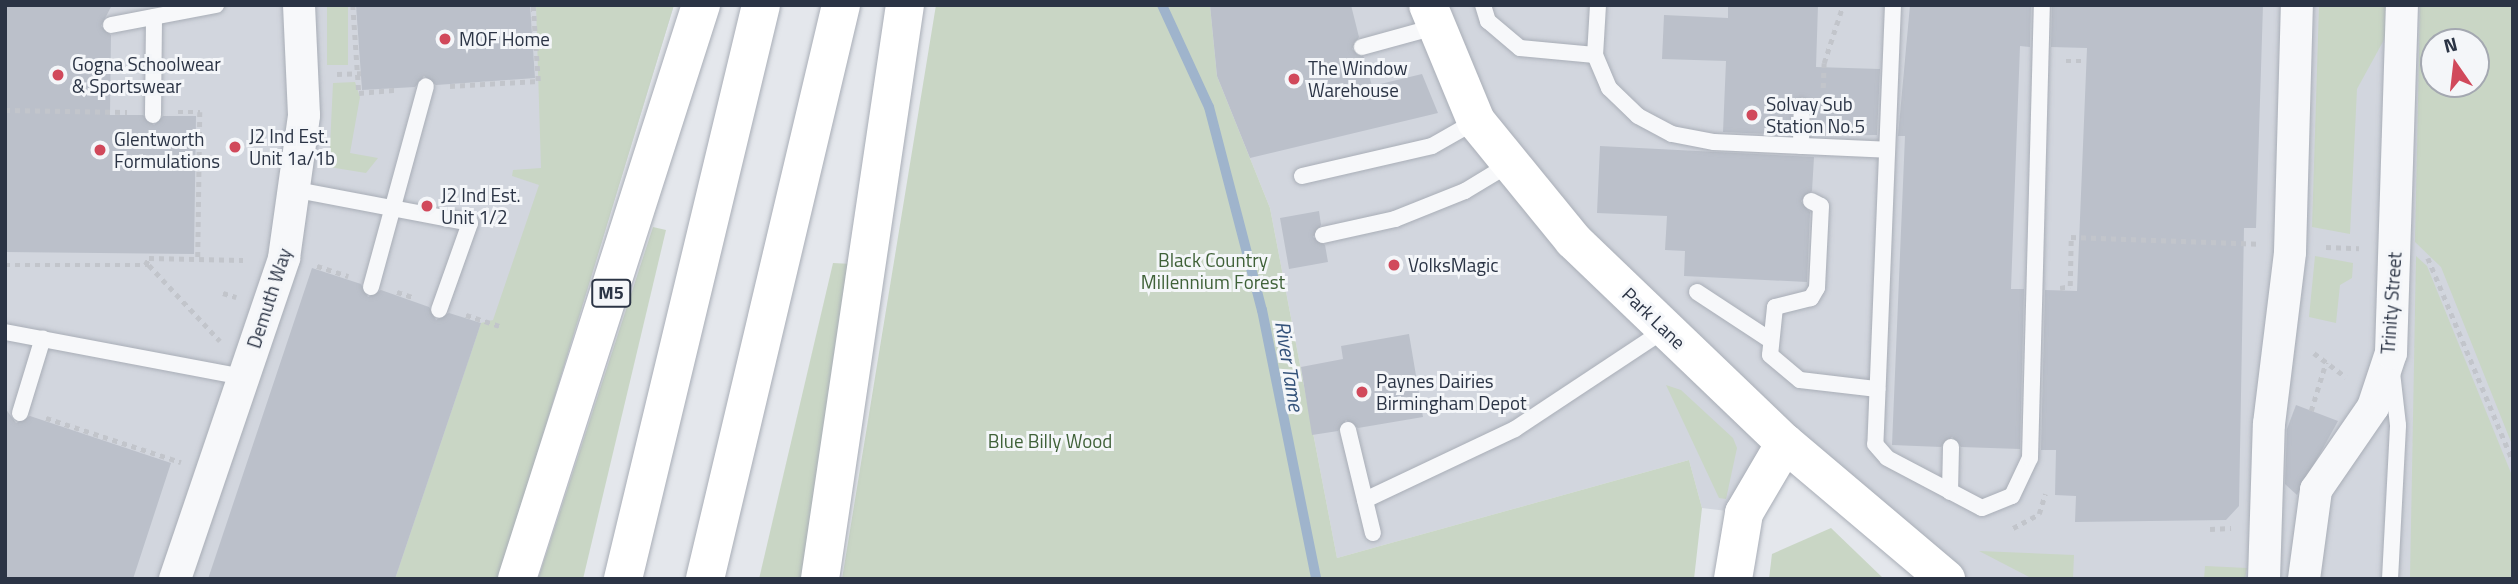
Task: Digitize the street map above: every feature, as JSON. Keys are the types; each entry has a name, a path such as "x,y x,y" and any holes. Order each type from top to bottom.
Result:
{"main road":[{"name":"M5","path":"517,579 701,5"},
{"path":"623,579 761,5"},
{"path":"705,579 841,5"},
{"path":"820,579 905,5"},
{"name":"Park Lane","path":"1431,16 1476,121 1508,165 1573,240 1785,443 1946,579"},
{"path":"1733,579 1744,513 1785,443"}],"street":[{"name":"Demuth Way","path":"175,579 284,258 297,190 304,115 299,5"},
{"path":"2264,579 2269,424 2290,245 2297,5"},
{"name":"Trinity Street","path":"2304,579 2316,490 2373,407 2391,353 2402,5"}],"lane":[{"path":"111,25 216,5"},
{"path":"1483,5 1488,21 1520,48 1595,55"},
{"path":"1598,5 1595,55 1609,89 1638,116 1672,134 1801,146 1887,150"},
{"path":"1893,5 1875,444 1950,492 1982,508 2012,496 2030,458 2042,5"},
{"path":"1362,47 1431,16"},
{"path":"153,115 154,17"},
{"path":"372,286 426,87"},
{"path":"1801,146 1802,107"},
{"path":"1302,176 1432,146 1476,121"},
{"path":"1323,235 1395,219 1465,191 1508,165"},
{"path":"297,190 470,223 439,308"},
{"path":"1811,201 1821,206 1817,288 1811,298 1775,307 1770,340 1778,366 1800,380 1877,389"},
{"path":"1697,292 1770,340"},
{"path":"1365,500 1515,429 1666,329"},
{"path":"5,332 244,377"},
{"path":"20,411 43,338"},
{"path":"2390,579 2398,425 2391,353"},
{"path":"1348,430 1373,533"},
{"path":"1950,492 1951,447"}],"path":[{"path":"353,5 359,93 538,81 533,5"},
{"path":"1828,147 1821,130 1824,63 1843,5"},
{"path":"327,75 359,73"},
{"path":"2070,286 2071,237 2395,250 2424,254 2433,264 2513,461"},
{"path":"145,265 149,258 243,260"},
{"path":"309,263 499,326"},
{"path":"5,264 145,265 225,346"},
{"path":"2311,411 2326,362"},
{"path":"20,411 185,464"},
{"path":"2006,531 2039,514 2045,489"}],"shaded area":[{"path":"5,5 674,5 499,579 5,579"},
{"path":"1210,5 2513,5 2513,579 1946,579 1785,443 1744,513 1702,508 1689,460 1337,558 1270,208 1217,76"}],"green space":[{"path":"327,5 348,5 348,65 327,65"},
{"path":"536,5 674,5 499,579 395,579 481,323 493,320 539,185 512,176 513,170 541,168"},
{"path":"936,5 1210,5 1217,76 1270,208 1337,558 1689,460 1702,508 1694,579 842,579"},
{"path":"2319,5 2386,5 2385,38 2357,89 2350,234 2312,227"},
{"path":"2420,5 2513,5 2513,447 2441,267 2415,242"},
{"path":"355,82 360,97 350,153 378,158 366,173 329,167 333,83"},
{"path":"653,227 666,230 583,579 538,579"},
{"path":"2315,256 2353,263 2352,278 2340,285 2336,323 2309,317"},
{"path":"2416,256 2427,266 2513,478 2513,579 2410,579"},
{"path":"833,263 852,264 803,579 759,579"},
{"path":"1666,385 1681,390 1733,438 1737,448 1726,499 1719,498"},
{"path":"1831,528 1884,579 1769,579 1772,554"},
{"path":"1979,551 2074,555 2073,579 2033,579"},
{"path":"2205,566 2247,568 2245,579 2204,579"}],"building":[{"name":"Glentworth Formulations","path":"5,5 112,5 101,26 111,35 110,115 143,115 154,125 163,116 196,116 194,254 5,252"},
{"name":"MOF Home","path":"356,5 530,5 535,78 436,85 424,76 415,87 362,90"},
{"name":"The Window Warehouse","path":"1210,5 1351,5 1359,37 1352,49 1364,57 1372,86 1422,74 1438,113 1250,158 1217,76"},
{"path":"1728,5 1818,5 1816,67 1880,69 1877,135 1812,136 1811,103 1802,97 1792,106 1791,135 1723,132 1726,61 1662,59 1664,15 1728,18"},
{"path":"1910,5 2031,5 2030,47 2020,46 2011,289 2024,289 2020,449 1961,447 1952,437 1941,447 1892,445 1905,136 1898,136"},
{"path":"2052,5 2263,5 2256,228 2244,228 2239,506 2226,520 2075,522 2076,496 2055,495 2056,450 2041,450 2045,290 2077,291 2087,48 2051,47"},
{"path":"1600,146 1814,157 1812,191 1801,201 1810,212 1807,282 1684,276 1685,251 1665,250 1667,216 1597,213"},
{"path":"1319,211 1321,225 1313,237 1325,245 1328,262 1289,269 1280,218"},
{"path":"312,268 361,284 368,297 381,290 429,307 436,320 449,313 481,323 469,359 395,579 208,579"},
{"name":"Paynes Dairies Birmingham Depot","path":"1409,334 1423,417 1358,428 1346,420 1338,431 1312,435 1301,367 1343,359 1341,346"},
{"path":"2296,405 2338,421 2297,495 2285,484 2287,429"},
{"path":"5,408 16,423 30,416 171,463 133,579 5,579"}],"waterway":[{"name":"River Tame","path":"1162,5 1209,107 1262,310 1316,579"}],"place":[{"name":"MOF Home","path":"445,39"},
{"name":"Gogna Schoolwear & Sportswear","path":"58,75"},
{"name":"The Window Warehouse","path":"1294,79"},
{"name":"Solvay Sub Station No.5","path":"1752,115"},
{"name":"J2 Ind Est. Unit 1a/1b","path":"235,147"},
{"name":"Glentworth Formulations","path":"100,150"},
{"name":"J2 Ind Est. Unit 1/2","path":"427,206"},
{"name":"VolksMagic","path":"1394,265"},
{"name":"Paynes Dairies Birmingham Depot","path":"1362,392"}],"park label":[{"name":"Black Country Millennium Forest","path":"1213,271"},
{"name":"Blue Billy Wood","path":"1050,441"}]}
